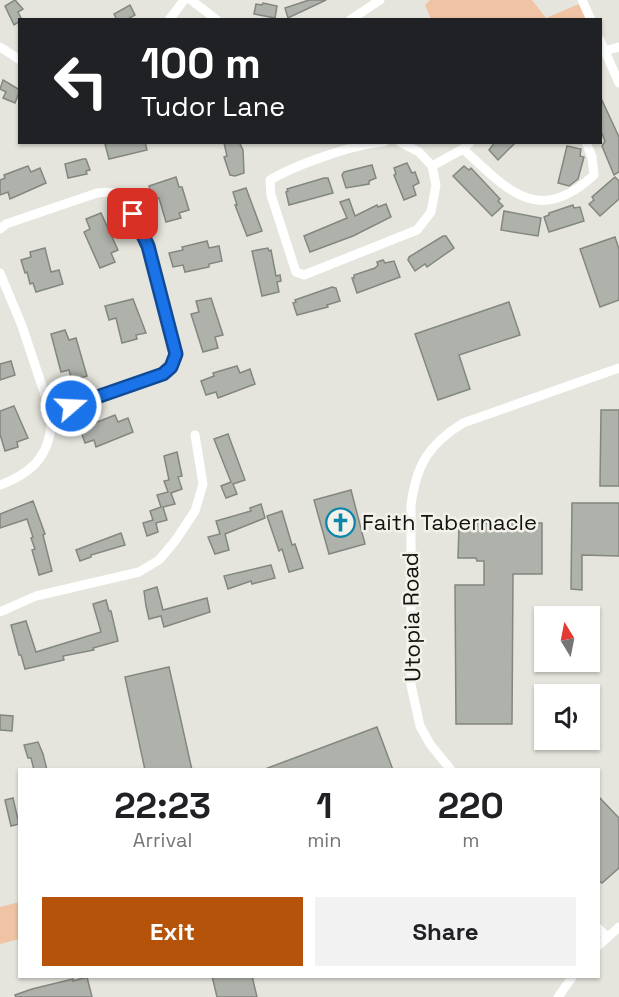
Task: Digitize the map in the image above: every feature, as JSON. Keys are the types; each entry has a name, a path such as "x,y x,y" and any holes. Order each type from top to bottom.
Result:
{"street":[{"path":"170,18 184,0"},
{"path":"191,0 214,18"},
{"path":"353,18 380,0"},
{"path":"582,0 590,18"},
{"path":"0,47 18,59"},
{"path":"619,47 602,51 619,83"},
{"path":"375,144 351,149 284,171 270,180 270,195 296,272 304,275 417,230 431,212 436,185 432,166 419,152 404,144"},
{"path":"432,166 466,146 506,188 529,201 558,199 577,191 594,175 592,158 587,144"},
{"path":"0,229 6,224 108,191 122,197 148,246 176,354 171,367 163,374 51,413"},
{"path":"0,273 22,326 51,413 52,430 48,445 37,463 21,477 0,485"},
{"name":"Utopia Road","path":"449,768 430,744 420,726 411,685 411,504 419,469 430,449 445,434 463,423 619,368"},
{"path":"0,612 36,596 139,572 159,560 195,511 202,484 195,435"},
{"path":"600,944 619,927"},
{"path":"600,930 608,937"},
{"path":"559,997 572,978"}],"shaded area":[{"path":"430,0 532,0 546,18 431,18 425,5"},
{"path":"579,4 586,18 546,18"},
{"path":"18,902 18,939 0,944 0,907"}],"building":[{"path":"15,0 23,9 18,12 21,18 18,18 18,22 14,25 5,6"},
{"path":"309,0 326,0 288,18 285,8"},
{"path":"263,3 277,6 275,18 254,14 256,4 262,5"},
{"path":"130,5 135,15 130,18 116,18 114,14"},
{"path":"3,80 18,89 15,103 3,98 6,92 0,89"},
{"path":"602,100 619,137 619,172 614,175 602,146 605,141 602,134"},
{"path":"105,144 146,144 147,150 109,159"},
{"path":"224,144 240,144 243,150 244,173 230,175 224,157 227,156"},
{"path":"494,144 514,144 498,160 489,150"},
{"path":"567,146 581,149 580,156 584,157 578,179 569,186 558,183"},
{"path":"86,159 90,170 86,171 87,174 68,178 65,164"},
{"path":"407,163 412,173 415,172 419,183 413,186 416,195 404,200 394,175 396,174 394,168"},
{"path":"372,165 376,178 369,181 369,184 346,188 342,175 344,172"},
{"path":"28,166 31,172 40,168 46,183 10,199 8,192 0,195 0,180 5,178 4,175"},
{"path":"464,166 469,170 471,168 500,199 498,201 503,206 492,216 453,176"},
{"path":"176,177 179,187 182,187 189,210 179,213 181,218 166,222 159,198 153,200 149,186"},
{"path":"615,177 619,181 619,199 600,216 589,204 594,200 592,197"},
{"path":"328,178 333,193 289,205 287,189"},
{"path":"246,188 262,231 247,236 235,205 237,205 233,192"},
{"path":"349,199 355,216 377,205 378,207 386,204 391,217 353,236 310,252 304,236 347,218 340,202"},
{"path":"573,205 574,208 580,207 584,221 549,232 544,217"},
{"path":"504,211 541,218 538,236 501,230"},
{"path":"101,213 118,250 111,253 115,262 100,268 84,232 90,229 86,219"},
{"path":"446,236 454,248 427,267 425,264 415,271 408,260 409,257"},
{"path":"615,237 619,249 619,300 600,307 580,249"},
{"path":"207,241 209,248 219,246 222,261 209,264 209,267 185,272 183,265 173,267 169,253 183,250 182,247"},
{"path":"45,248 51,272 59,270 63,284 36,292 33,283 30,284 21,260 31,257 30,252"},
{"path":"268,248 269,251 271,250 276,276 280,275 281,281 277,282 279,292 262,296 252,251"},
{"path":"383,260 385,263 394,261 400,277 357,293 352,278 354,275 375,268 378,265 377,262"},
{"path":"332,287 336,288 340,301 327,305 328,307 297,315 293,303 296,302 295,300"},
{"path":"211,298 223,335 215,337 218,348 203,352 191,314 199,312 196,301"},
{"path":"133,299 146,333 136,335 137,339 122,343 116,318 109,320 105,306"},
{"path":"509,302 520,335 459,355 470,389 438,400 415,334"},
{"path":"65,330 69,340 76,338 87,376 72,381 69,370 61,372 51,334"},
{"path":"11,361 15,375 0,380 0,364"},
{"path":"237,366 240,373 250,369 255,384 218,398 216,392 206,395 201,381 214,376 213,373"},
{"path":"14,406 28,438 17,442 18,447 5,451 0,434 0,411"},
{"path":"601,410 619,410 619,486 600,486"},
{"path":"115,415 118,422 128,418 133,432 96,447 94,440 85,443 80,429"},
{"path":"228,434 245,480 233,484 237,494 226,498 221,486 231,482 214,439"},
{"path":"177,452 182,476 178,477 182,489 171,493 175,504 163,507 167,520 156,523 158,532 147,536 143,523 153,520 150,511 161,507 157,495 168,492 164,481 169,480 164,456"},
{"name":"Faith Tabernacle","path":"351,490 365,544 329,554 314,500"},
{"path":"33,501 45,534 43,535 52,571 39,575 32,550 35,549 31,538 33,537 27,519 0,528 0,514"},
{"path":"572,503 619,503 619,556 582,555 582,590 571,589"},
{"path":"261,504 265,518 225,534 229,550 215,554 208,537 220,534 216,521 251,511 250,508"},
{"path":"282,511 292,545 295,544 303,568 289,572 282,549 279,551 267,516"},
{"path":"477,523 542,523 542,574 513,574 512,724 456,724 455,585 484,585 484,561 477,561 476,558 458,558 459,526 477,526"},
{"path":"121,533 125,545 91,555 80,561 76,550"},
{"path":"271,565 275,578 252,584 251,581 228,589 224,576"},
{"path":"157,587 163,610 207,598 210,612 164,627 161,616 149,619 146,606 144,591"},
{"path":"106,600 118,641 93,648 94,650 63,656 64,660 25,669 11,625 26,621 36,652 101,632 93,604"},
{"path":"169,667 192,768 145,768 125,677"},
{"path":"0,715 13,716 12,731 0,730"},
{"path":"377,727 392,768 268,768"},
{"path":"38,742 46,768 34,768 24,745"},
{"path":"13,798 18,824 11,826 5,800"},
{"path":"600,798 619,818 619,868 602,883 600,882"},
{"path":"87,978 92,997 16,997 15,995 73,979 73,981"},
{"path":"212,978 252,978 257,997 217,997"}],"place":[{"name":"Faith Tabernacle","path":"341,522"}],"route":[{"path":"71,406 163,374 171,367 176,354 148,246 133,214"}]}
